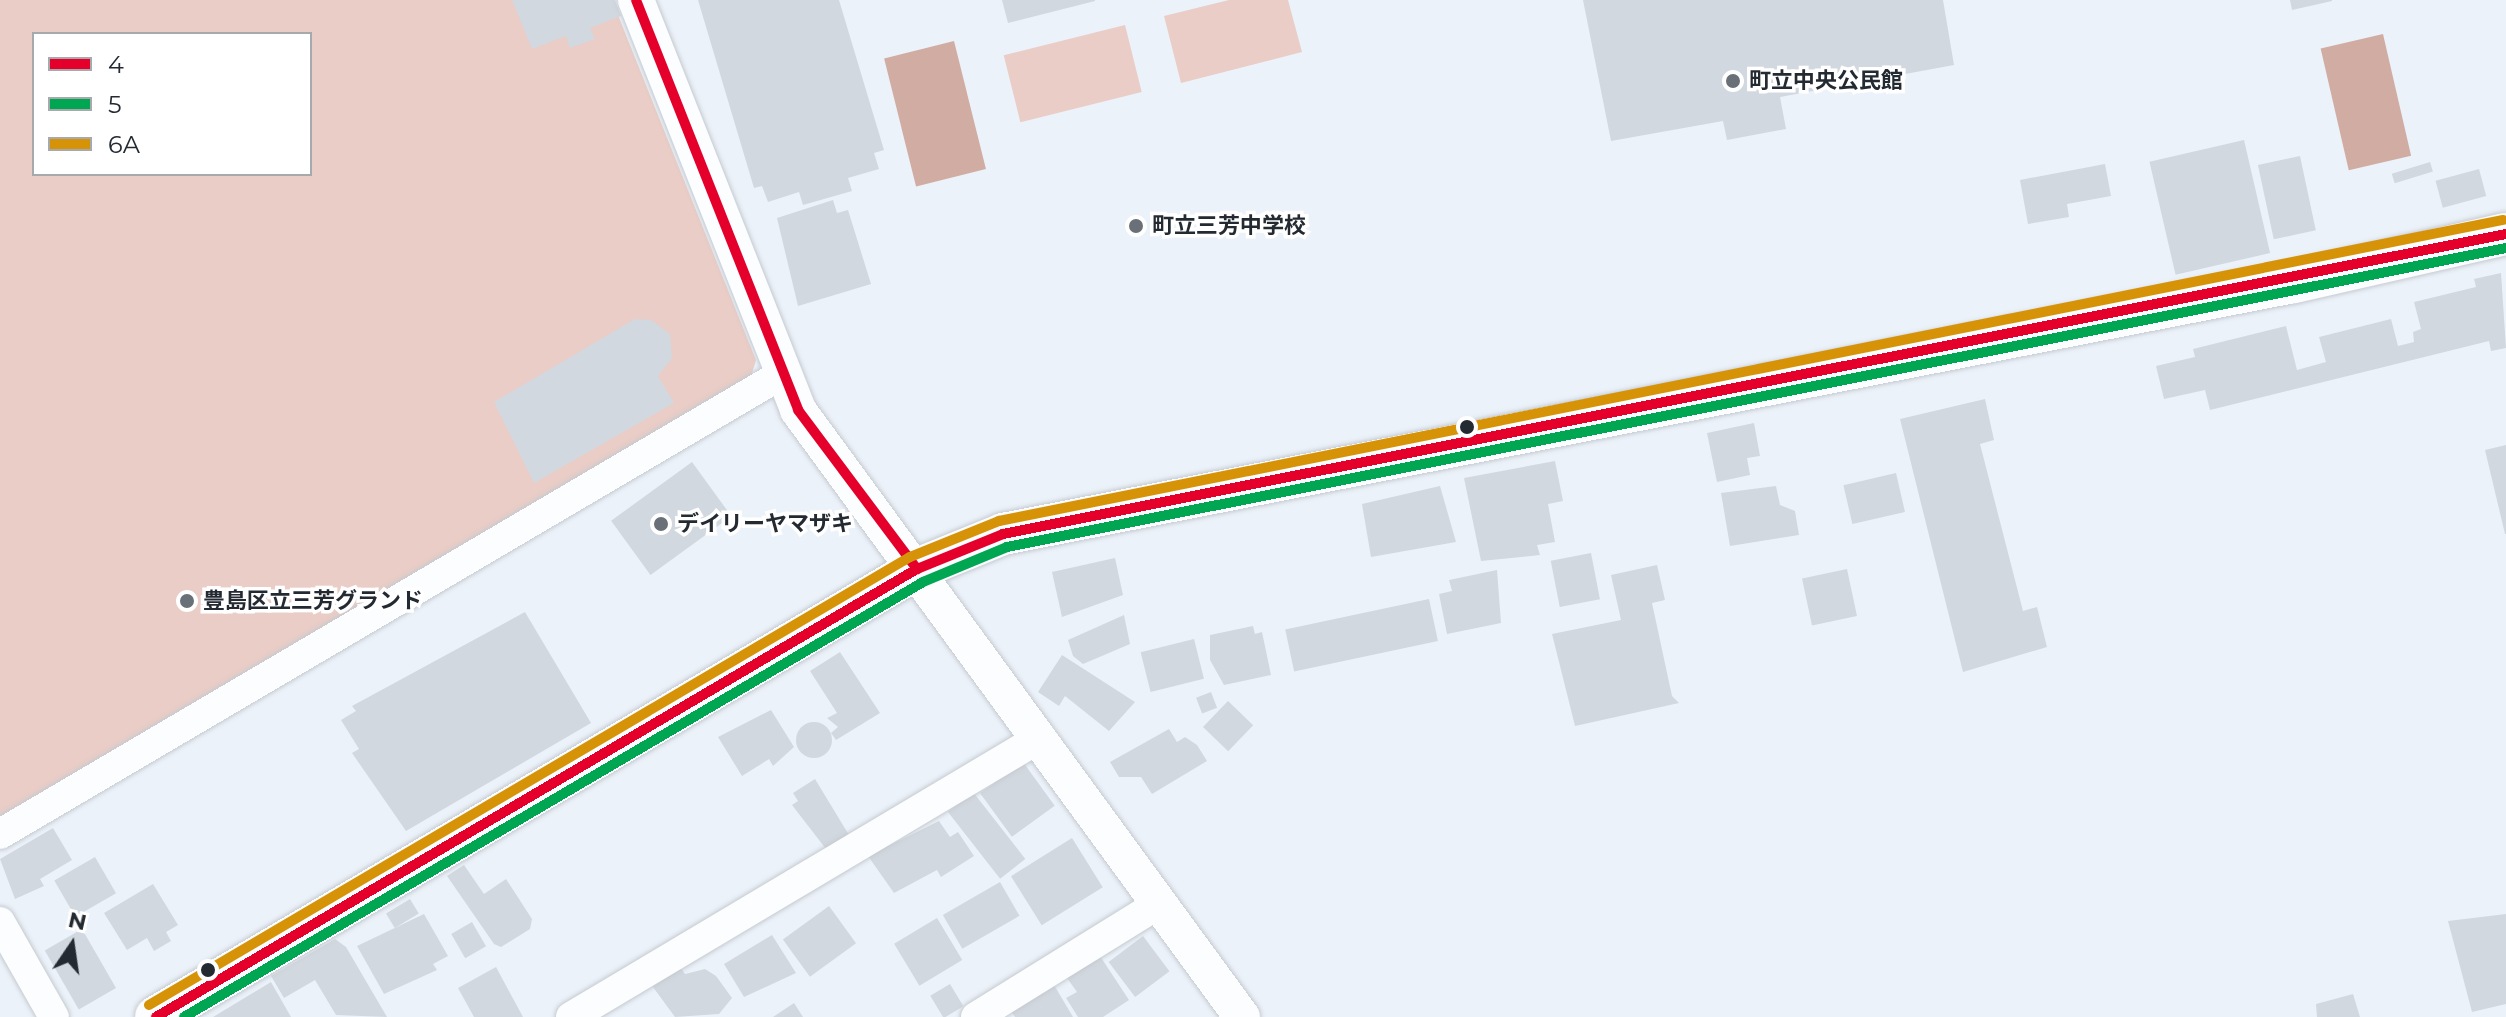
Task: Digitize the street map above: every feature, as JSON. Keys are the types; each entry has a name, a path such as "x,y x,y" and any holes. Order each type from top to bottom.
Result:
{"main road":[{"path":"156,1017 917,569 1049,521 2294,282 2506,234"}],"street":[{"path":"636,0 798,410 1041,737 1242,1017"},
{"path":"0,834 784,373"},
{"path":"571,1017 1041,737"},
{"path":"990,1014 1160,903"},
{"path":"0,922 54,1017"}],"shaded area":[{"name":"豊島区立三芳グランド","path":"0,0 612,0 756,360 750,380 0,821"},
{"path":"1229,0 1288,0 1302,52 1181,83 1164,16"},
{"path":"1125,25 1142,92 1020,122 1004,55"},
{"path":"2383,34 2411,156 2349,170 2321,48"},
{"path":"954,41 986,169 916,186 884,58"}],"building":[{"path":"512,0 615,0 621,16 590,28 595,39 570,48 566,36 532,49"},
{"path":"698,0 839,0 884,150 874,153 879,169 848,178 852,191 803,205 799,192 768,202 762,186 754,188"},
{"path":"1002,0 1095,0 1095,1 1008,23"},
{"name":"町立中央公民館","path":"1583,0 1943,0 1954,65 1780,97 1786,129 1727,140 1723,121 1611,141"},
{"path":"2290,0 2332,0 2332,1 2292,10"},
{"path":"2244,140 2270,253 2176,275 2149,162"},
{"path":"2300,156 2316,230 2274,239 2258,165"},
{"path":"2430,162 2433,172 2395,183 2392,174"},
{"path":"2105,164 2111,196 2067,204 2069,217 2028,224 2020,180"},
{"path":"2479,169 2486,196 2443,208 2436,181"},
{"path":"833,200 837,213 848,210 871,284 798,306 777,218"},
{"path":"2501,273 2506,348 2491,351 2489,341 2210,410 2205,390 2164,399 2156,366 2195,357 2193,349 2286,326 2297,370 2326,362 2319,337 2391,319 2398,346 2414,342 2413,332 2421,329 2414,302 2476,287 2474,279"},
{"path":"635,319 651,320 670,334 672,358 658,376 674,403 534,483 494,402"},
{"path":"1985,399 1994,440 1980,444 2023,611 2037,607 2047,647 1963,672 1900,419"},
{"path":"1754,423 1760,456 1747,458 1750,475 1717,482 1707,433"},
{"path":"2506,445 2506,534 2505,534 2485,450"},
{"path":"1555,461 1563,501 1548,504 1555,542 1537,545 1540,555 1481,561 1464,478"},
{"path":"692,462 731,516 650,575 611,521"},
{"path":"1896,473 1905,512 1852,524 1843,485"},
{"path":"1440,486 1456,542 1371,557 1362,504"},
{"path":"1776,486 1780,505 1795,511 1799,535 1730,546 1721,493"},
{"path":"1591,553 1600,599 1560,607 1551,561"},
{"path":"1115,558 1123,595 1062,617 1052,572"},
{"path":"1657,565 1665,600 1652,603 1672,696 1679,703 1575,726 1552,634 1621,620 1611,575"},
{"path":"1847,569 1857,616 1812,626 1802,579"},
{"path":"1497,570 1501,623 1447,634 1439,594 1452,591 1449,580"},
{"path":"1429,599 1438,641 1294,672 1285,630"},
{"path":"525,612 591,723 406,831 352,753 359,749 341,720 356,711 352,706"},
{"path":"1124,615 1130,644 1083,664 1073,656 1068,640"},
{"path":"1253,626 1255,634 1262,632 1271,675 1224,685 1210,660 1210,635"},
{"path":"1194,639 1204,679 1151,692 1141,652"},
{"path":"840,652 880,713 836,740 831,733 838,727 827,718 837,713 810,671"},
{"path":"1062,655 1135,702 1109,731 1065,696 1059,706 1038,692"},
{"path":"1211,692 1217,708 1202,714 1196,698"},
{"path":"1228,701 1253,725 1228,751 1203,727"},
{"path":"771,710 794,747 773,766 769,759 742,776 718,737"},
{"path":"814,722 827,727 832,740 827,753 814,758 801,753 796,740 801,727"},
{"path":"1169,729 1177,742 1185,737 1197,745 1207,761 1152,794 1141,777 1119,777 1110,762"},
{"path":"1023,762 1055,806 1012,837 980,793"},
{"path":"815,779 849,835 826,849 792,805 798,801 793,793"},
{"path":"973,792 1025,859 1000,879 948,812"},
{"path":"939,821 950,837 958,832 974,856 941,877 937,870 894,893 868,856"},
{"path":"53,828 72,860 40,879 44,886 15,899 0,859"},
{"path":"1072,838 1103,887 1042,925 1011,876"},
{"path":"95,857 116,893 75,917 54,880"},
{"path":"464,865 484,894 506,879 532,919 530,929 501,947 494,944 447,876"},
{"path":"1000,882 1020,916 962,949 943,915"},
{"path":"153,884 178,925 166,932 171,941 154,951 147,938 127,950 104,913"},
{"path":"410,899 419,914 395,928 386,913"},
{"path":"829,906 856,943 810,977 783,940"},
{"path":"424,914 448,956 433,964 437,970 384,994 357,946"},
{"path":"2506,914 2506,1004 2472,1012 2448,921"},
{"path":"937,918 962,960 919,986 894,944"},
{"path":"472,922 486,946 465,958 451,934"},
{"path":"82,929 116,988 79,1009 45,950"},
{"path":"772,935 796,973 744,997 724,964"},
{"path":"1143,936 1169,971 1135,997 1109,962"},
{"path":"335,939 346,947 387,1017 336,1015 315,980 284,998 271,976"},
{"path":"1100,956 1129,1000 1103,1017 1078,1017 1066,998 1077,992 1067,978"},
{"path":"677,963 685,974 705,969 716,976 732,998 719,1014 675,1017 650,983"},
{"path":"496,967 523,1017 474,1017 458,988"},
{"path":"271,982 291,1017 213,1017"},
{"path":"950,984 963,1006 943,1017 930,996"},
{"path":"1054,985 1073,1017 1015,1017 1011,1011"},
{"path":"2353,994 2360,1017 2317,1017 2316,1004"},
{"path":"794,1003 803,1017 773,1017"}],"transit line":[{"name":"4","path":"636,0 798,410 917,569"},
{"name":"6A","path":"149,1005 910,557 999,521 2503,220"},
{"name":"4","path":"156,1017 917,569 1003,534 2506,234"},
{"name":"5","path":"184,1017 923,582 1007,547 2506,248"}],"place":[{"name":"町立中央公民館","path":"1733,81"},
{"name":"町立三芳中学校","path":"1136,226"},
{"name":"デイリーヤマザキ","path":"661,524"},
{"name":"豊島区立三芳グランド","path":"187,601"}]}
